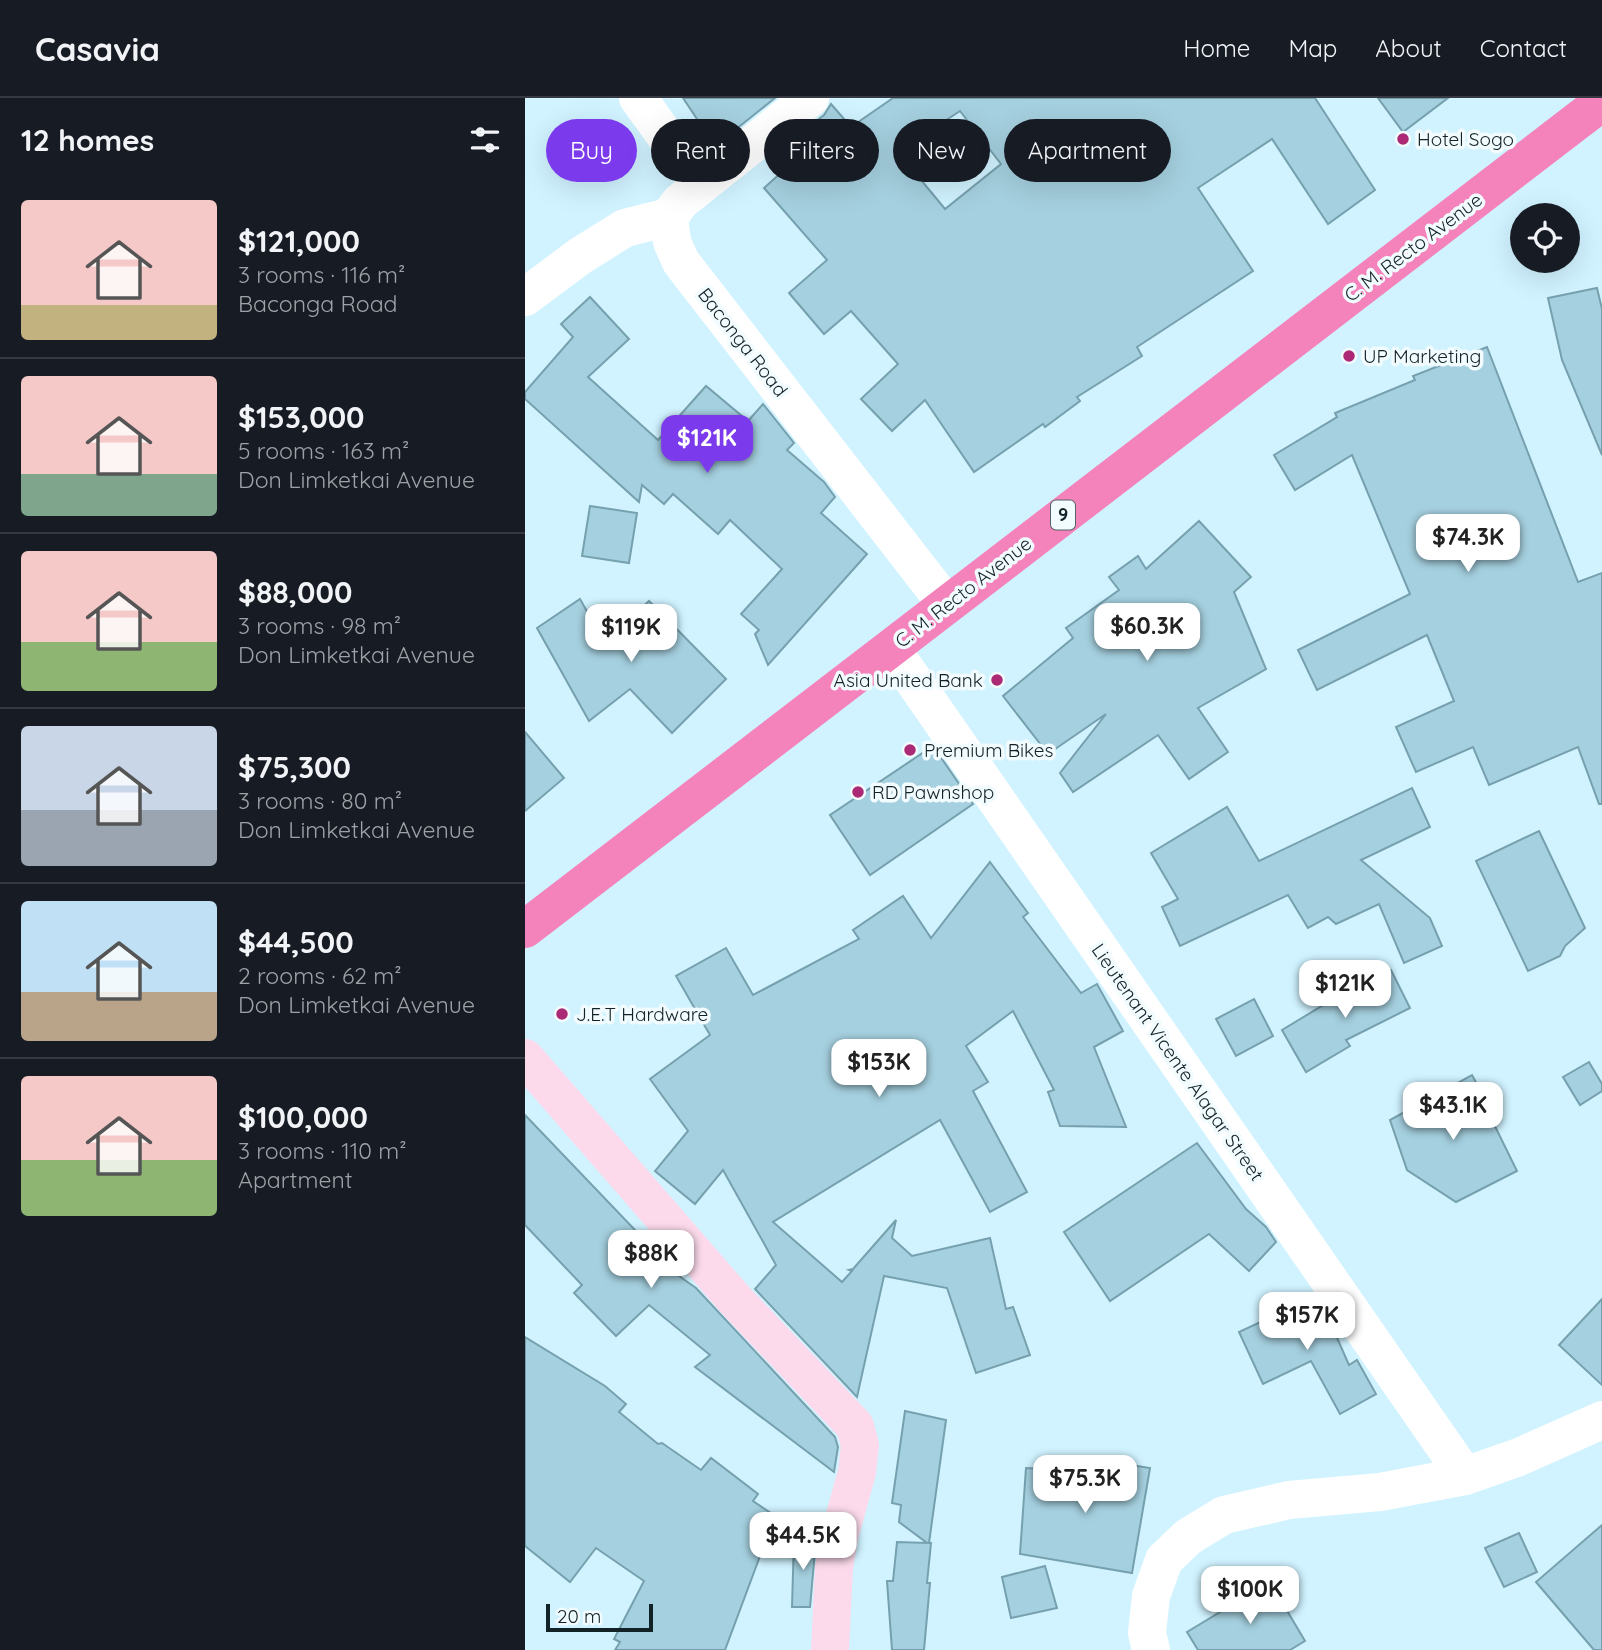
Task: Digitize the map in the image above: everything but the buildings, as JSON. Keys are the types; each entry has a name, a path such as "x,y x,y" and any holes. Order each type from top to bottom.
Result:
{"highway":[{"name":"C. M. Recto Avenue","path":"525,929 1602,102"}],"street":[{"path":"638,98 700,184"},
{"path":"525,297 580,256 625,228 669,217 680,202 700,184 810,98"},
{"name":"Baconga Road","path":"669,217 672,242 681,262 947,605"},
{"name":"Lieutenant Vicente Alagar Street","path":"891,648 1465,1476"},
{"path":"525,1058 736,1301 855,1426 860,1445 857,1472 839,1537 834,1567 830,1650"},
{"path":"1151,1650 1147,1633 1151,1596 1164,1560 1188,1536 1224,1515 1289,1500 1380,1492 1465,1476 1518,1457 1602,1420"}],"place":[{"name":"Hotel Sogo","path":"1403,139"},
{"name":"UP Marketing","path":"1349,356"},
{"name":"Asia United Bank","path":"997,680"},
{"name":"Premium Bikes","path":"910,750"},
{"name":"RD Pawnshop","path":"858,792"},
{"name":"J.E.T Hardware","path":"562,1014"}]}
